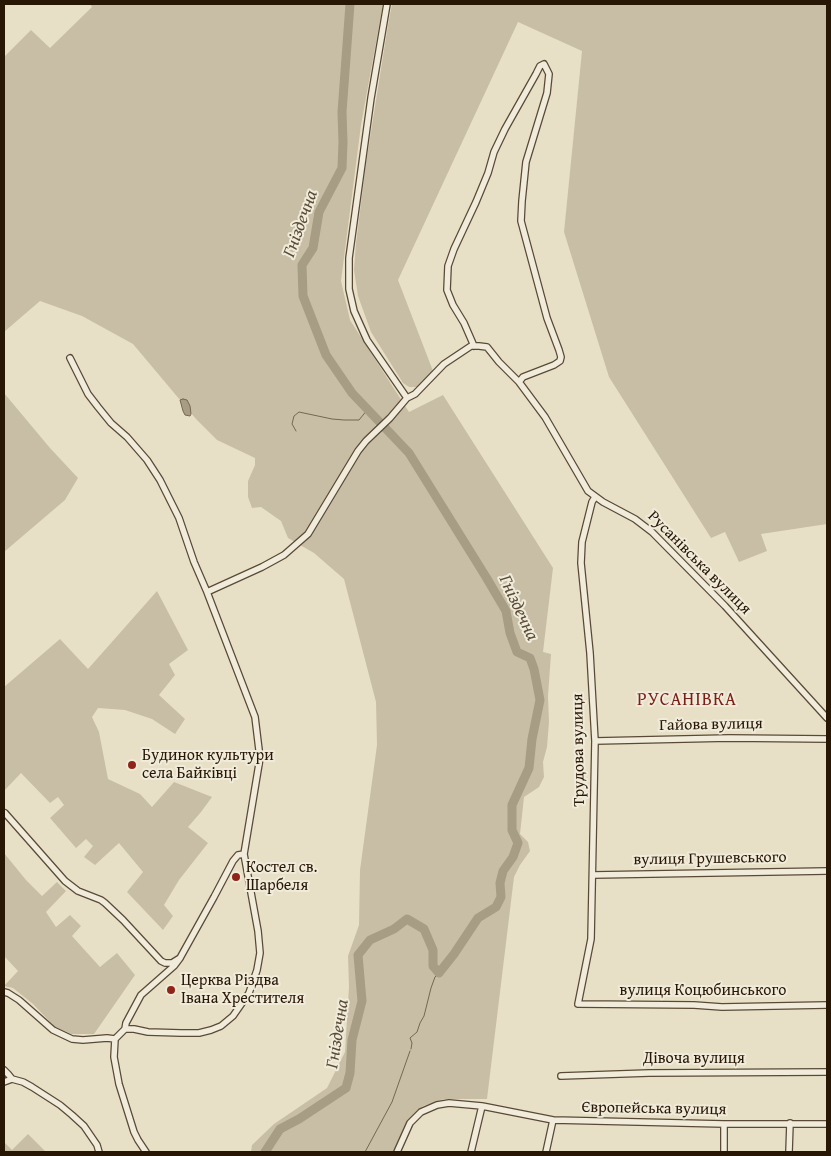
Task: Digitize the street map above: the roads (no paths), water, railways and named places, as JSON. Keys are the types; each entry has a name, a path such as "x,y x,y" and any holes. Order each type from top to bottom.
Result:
{"street":[{"path":"386,4 348,258 349,289 354,311 366,340 407,398"},
{"path":"207,592 262,568 284,556 308,534 358,451 407,398 415,394 444,364 471,346 474,346 464,323 453,305 448,290 448,266 485,180 494,152 540,66 544,64 549,74 547,93 526,162 521,221 546,318 561,357 560,361 554,365 518,382"},
{"name":"Русанівська вулиця","path":"474,346 487,347 518,382 545,417 588,491 603,502 635,519 652,532 724,606 827,718"},
{"path":"70,358 88,394 98,408 127,437 160,480 179,518 254,717 260,758 244,854 258,931 260,954 254,983 242,1005 233,1016 221,1026 211,1030 199,1033 148,1032 125,1029"},
{"name":"Трудова вулиця","path":"578,1004 591,939 595,741 589,645 581,563 582,542 595,497"},
{"name":"Гайова вулиця","path":"595,741 729,738 827,739"},
{"path":"5,813 65,880 78,890 105,903 161,961 165,963 172,962 180,958"},
{"path":"146,1152 134,1132 120,1084 114,1057 116,1039 125,1029 126,1023 141,995 174,966 180,958 233,861 238,855 244,854"},
{"name":"вулиця Грушевського","path":"593,875 827,871"},
{"path":"4,992 19,1000 53,1030 72,1039 116,1039"},
{"name":"вулиця Коцюбинського","path":"578,1004 722,1007 827,1005"},
{"path":"4,1070 12,1079"},
{"name":"Дівоча вулиця","path":"561,1076 649,1073 827,1072"},
{"path":"4,1082 12,1079 23,1082 60,1105 84,1126 97,1145 99,1152"},
{"name":"Європейська вулиця","path":"397,1152 410,1123 421,1112 437,1105 449,1103 482,1106 553,1120 724,1124 827,1124"},
{"path":"471,1152 482,1106"},
{"path":"546,1152 553,1120"},
{"path":"789,1152 790,1123"},
{"path":"724,1124 724,1152"}],"waterway":[{"name":"Гніздечна","path":"265,1152 280,1129 299,1119 346,1088 350,1073 352,1040 362,1001 358,955 370,940 394,929 407,919 424,929 433,950 433,966 439,973 478,918 496,907 501,897 500,883 503,871 513,857 518,843 512,830 512,805 529,768 532,739 540,700 530,658 517,652 510,633 506,611 409,453 352,393 326,355 303,296 302,265 313,248 319,212 342,168 342,112 350,4"},
{"path":"296,431 292,424 294,416 299,412 332,419 359,420 368,409"},
{"path":"411,1049 412,1043 410,1038 417,1032 424,1016 435,977 439,973"},
{"path":"365,1152 392,1102 410,1051"}],"place":[{"name":"Будинок культури села Байківці","path":"132,765"},
{"name":"Костел св. Шарбеля","path":"236,877"},
{"name":"Церква Різдва Івана Хрестителя","path":"171,990"}],"district":[{"name":"РУСАНІВКА","path":"687,700"}]}
